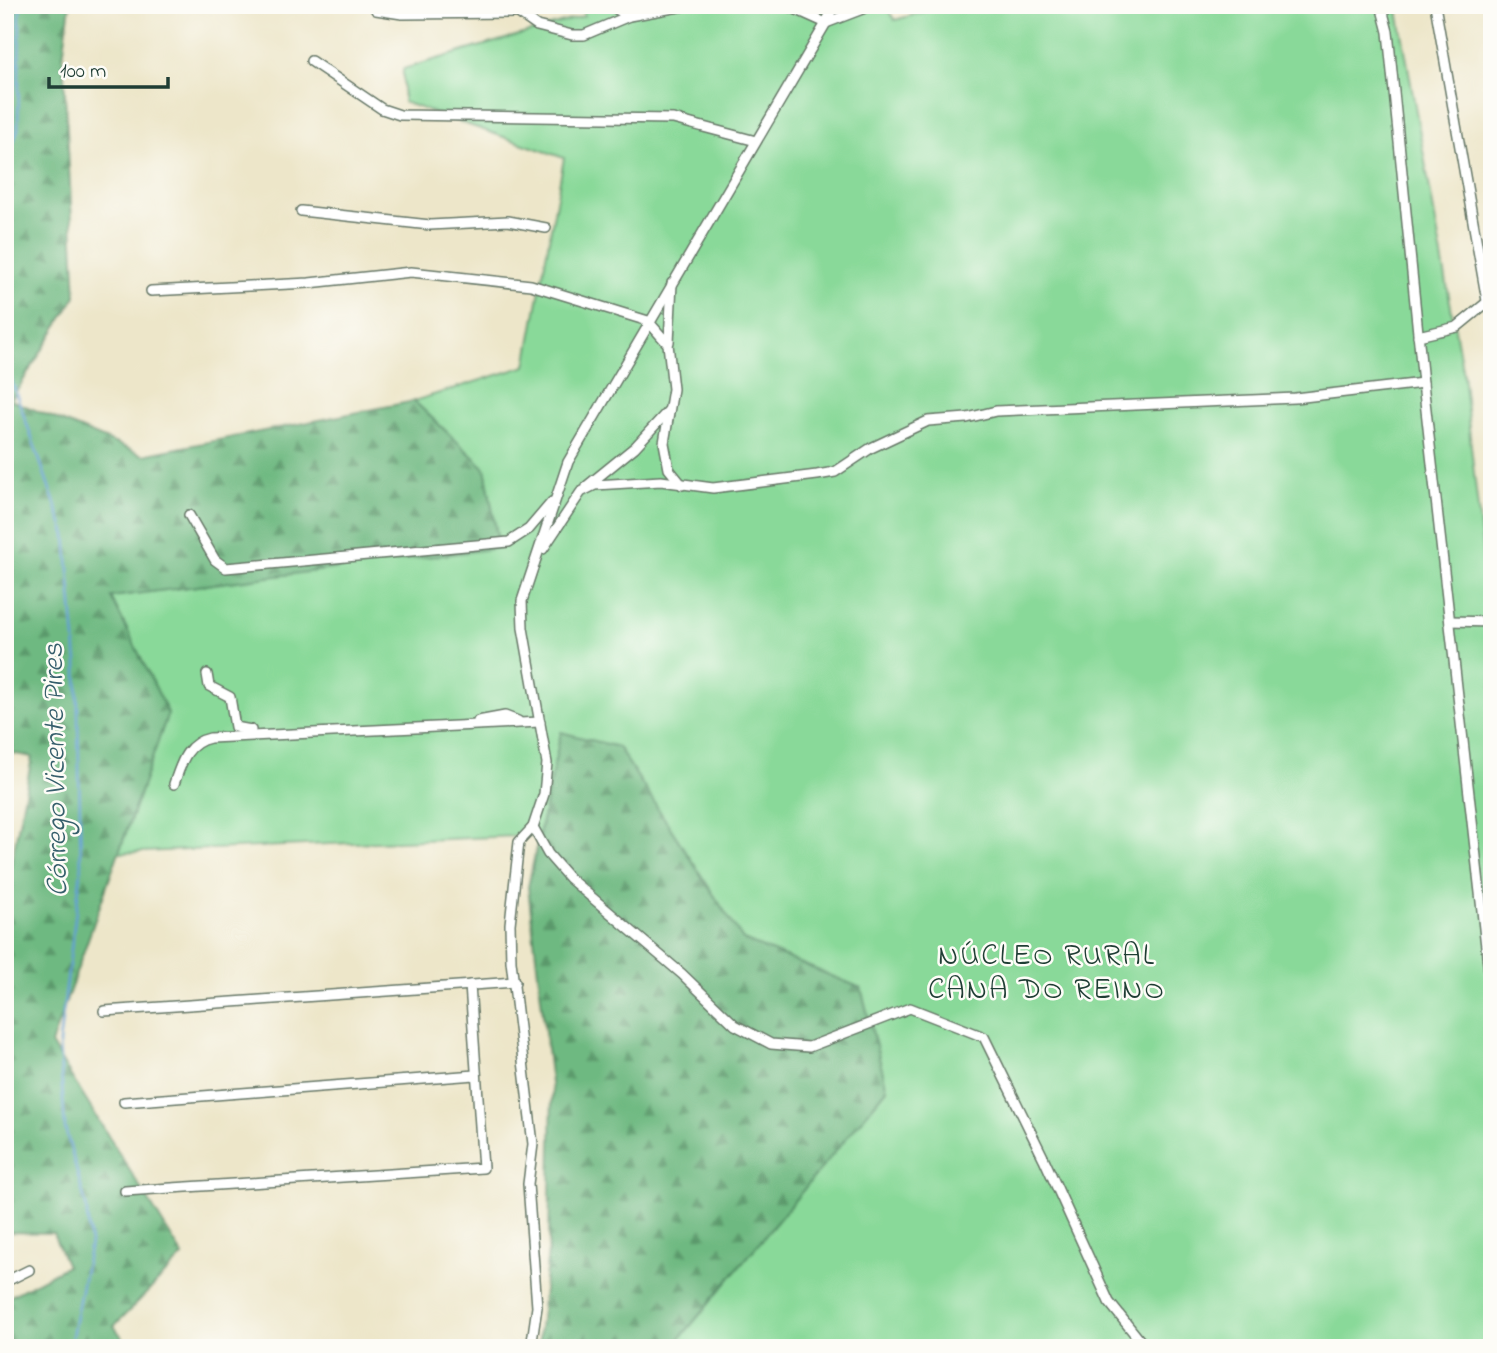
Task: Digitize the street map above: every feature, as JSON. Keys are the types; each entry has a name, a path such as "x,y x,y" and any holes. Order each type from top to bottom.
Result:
{"street":[{"path":"507,5 514,13 537,26 572,35 584,35 629,16 690,5"},
{"path":"609,5 629,16"},
{"path":"786,5 826,23 873,5"},
{"path":"531,1348 537,1307 528,1184 533,1144 511,961 511,896 519,842 533,827 547,778 523,628 522,601 540,554 554,501 568,463 826,23 834,5"},
{"path":"1381,5 1388,32 1423,383 1492,1000"},
{"path":"1418,336 1457,327 1490,301 1435,5"},
{"path":"376,10 402,14 514,13"},
{"path":"311,61 382,109 400,115 673,119 756,141"},
{"path":"301,211 430,225 508,221 547,228"},
{"path":"151,291 309,283 411,272 531,285 649,321 668,344"},
{"path":"673,281 668,344 673,389 664,429 665,458 682,485"},
{"path":"581,492 595,485 622,482 661,481 713,488 835,472 871,448 928,421 967,418 996,411 1326,396 1423,383"},
{"path":"540,554 581,492 635,447 669,410"},
{"path":"189,515 215,560 226,568 509,542 529,528 554,501"},
{"path":"1450,621 1492,622"},
{"path":"206,674 209,686 230,697 232,722 241,731 478,721 505,716 516,718 519,723"},
{"path":"174,784 188,750 198,740 540,722"},
{"path":"533,827 548,854 569,878 682,974 735,1025 771,1044 809,1047 910,1008 984,1037 1044,1158 1109,1302 1146,1348"},
{"path":"104,1011 515,982"},
{"path":"125,1191 482,1168 470,985"},
{"path":"124,1102 475,1075"},
{"path":"5,1282 29,1270"}],"green space":[{"path":"5,5 70,5 63,57 76,296 11,400 143,455 414,401 485,468 499,548 111,597 168,713 51,1044 183,1256 114,1326 130,1348 5,1348 5,1299 67,1266 53,1233 5,1232 5,1144 10,1143 9,1034 5,1036 5,895 32,757 5,752"},
{"path":"580,5 884,5 895,20 947,5 1397,5 1463,374 1492,635 1492,1348 672,1348 887,1089 861,988 743,940 618,747 561,733 539,835 119,853 168,713 111,597 499,547 485,468 414,401 526,366 564,158 403,102 403,69 584,16"},
{"path":"561,732 618,747 743,940 861,988 887,1089 672,1348 538,1348 549,1241 552,1092 528,887"}],"waterway":[{"name":"Córrego Vicente Pires","path":"5,167 18,129 20,5"},
{"name":"Córrego Vicente Pires","path":"5,362 66,535 77,663 81,871 59,1043 65,1128 86,1205 90,1243 71,1342 74,1348"},
{"path":"58,1348 71,1342"}],"district":[{"name":"NÚCLEO RURAL CANA DO REINO","path":"1047,971"}]}
